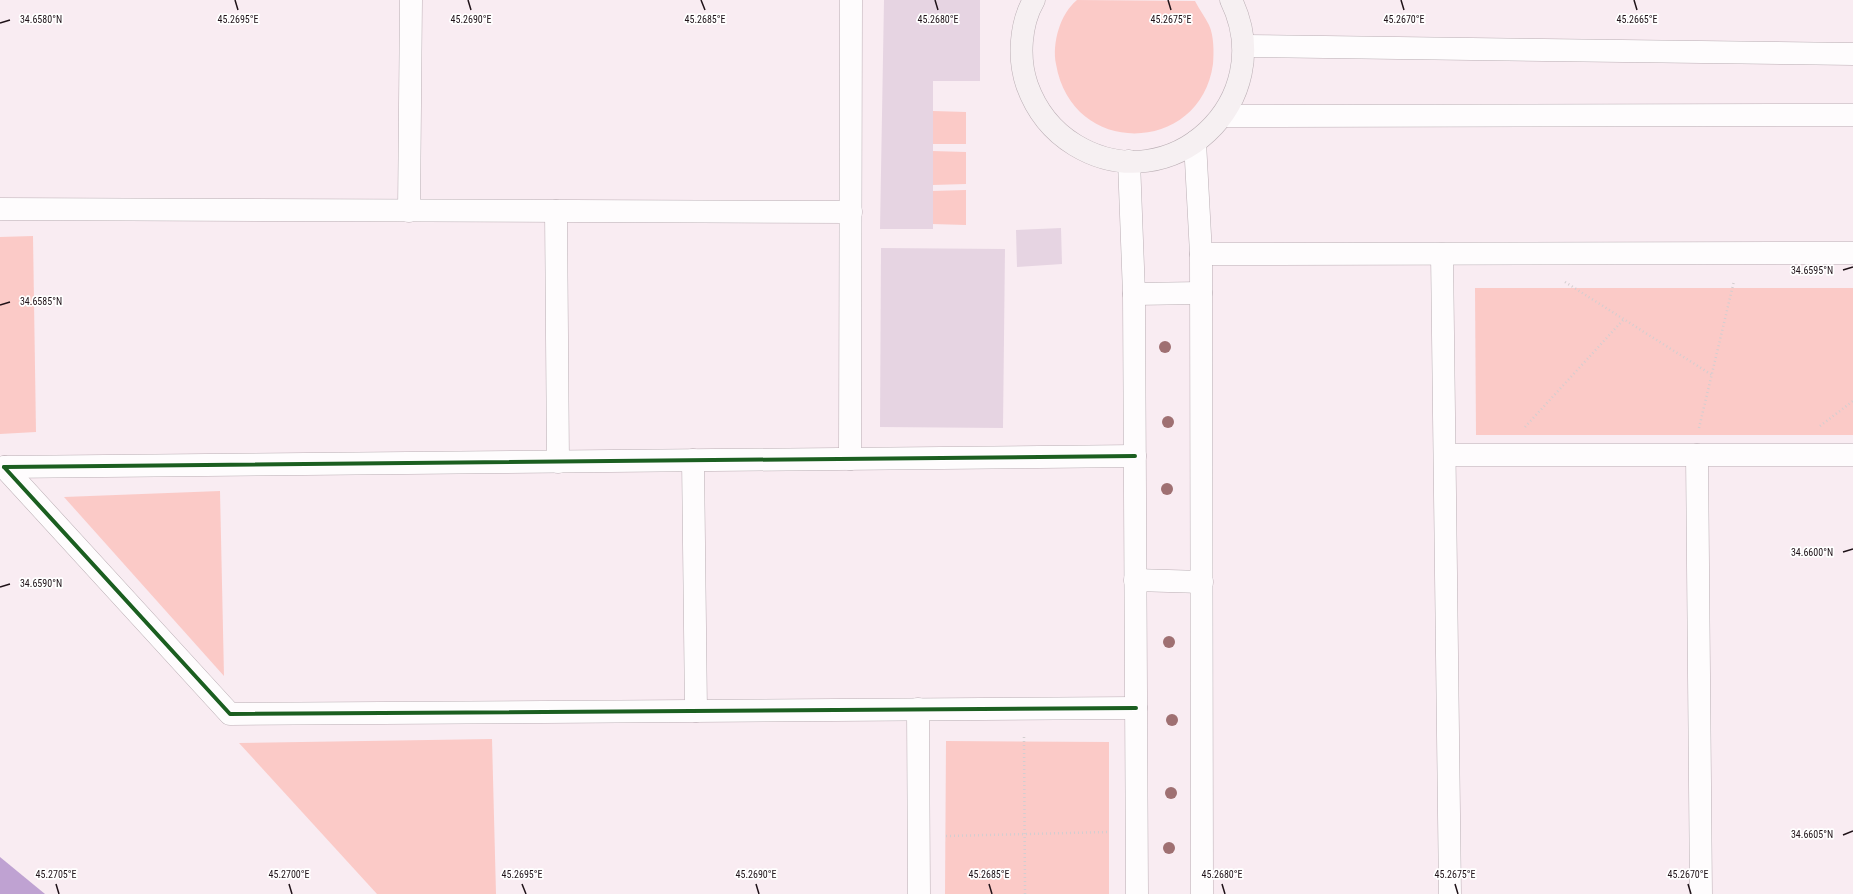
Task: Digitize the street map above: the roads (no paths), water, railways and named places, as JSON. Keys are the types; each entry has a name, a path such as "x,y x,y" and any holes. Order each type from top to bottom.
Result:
{"main road":[{"path":"1034,0 1026,21 1022,40 1022,59 1031,97 1041,113 1053,128 1084,151 1102,158 1141,162 1178,152 1195,142 1210,130 1223,116 1235,94 1242,70 1244,46 1239,16 1231,0"}],"street":[{"path":"409,211 411,0"},
{"path":"850,459 851,0"},
{"path":"1244,46 1853,54"},
{"path":"1223,116 1853,116"},
{"path":"1195,142 1201,254 1202,894"},
{"path":"1129,161 1134,294 1137,894"},
{"path":"0,209 851,212"},
{"path":"556,211 558,462"},
{"path":"1201,254 1853,253"},
{"path":"1442,254 1450,894"},
{"path":"1134,294 1201,293"},
{"path":"1445,454 1853,455"},
{"path":"1695,455 1701,894"},
{"path":"1135,456 4,467 230,714 1136,708"},
{"path":"693,460 696,711"},
{"path":"1135,580 1202,582"},
{"path":"918,709 919,894"}]}
